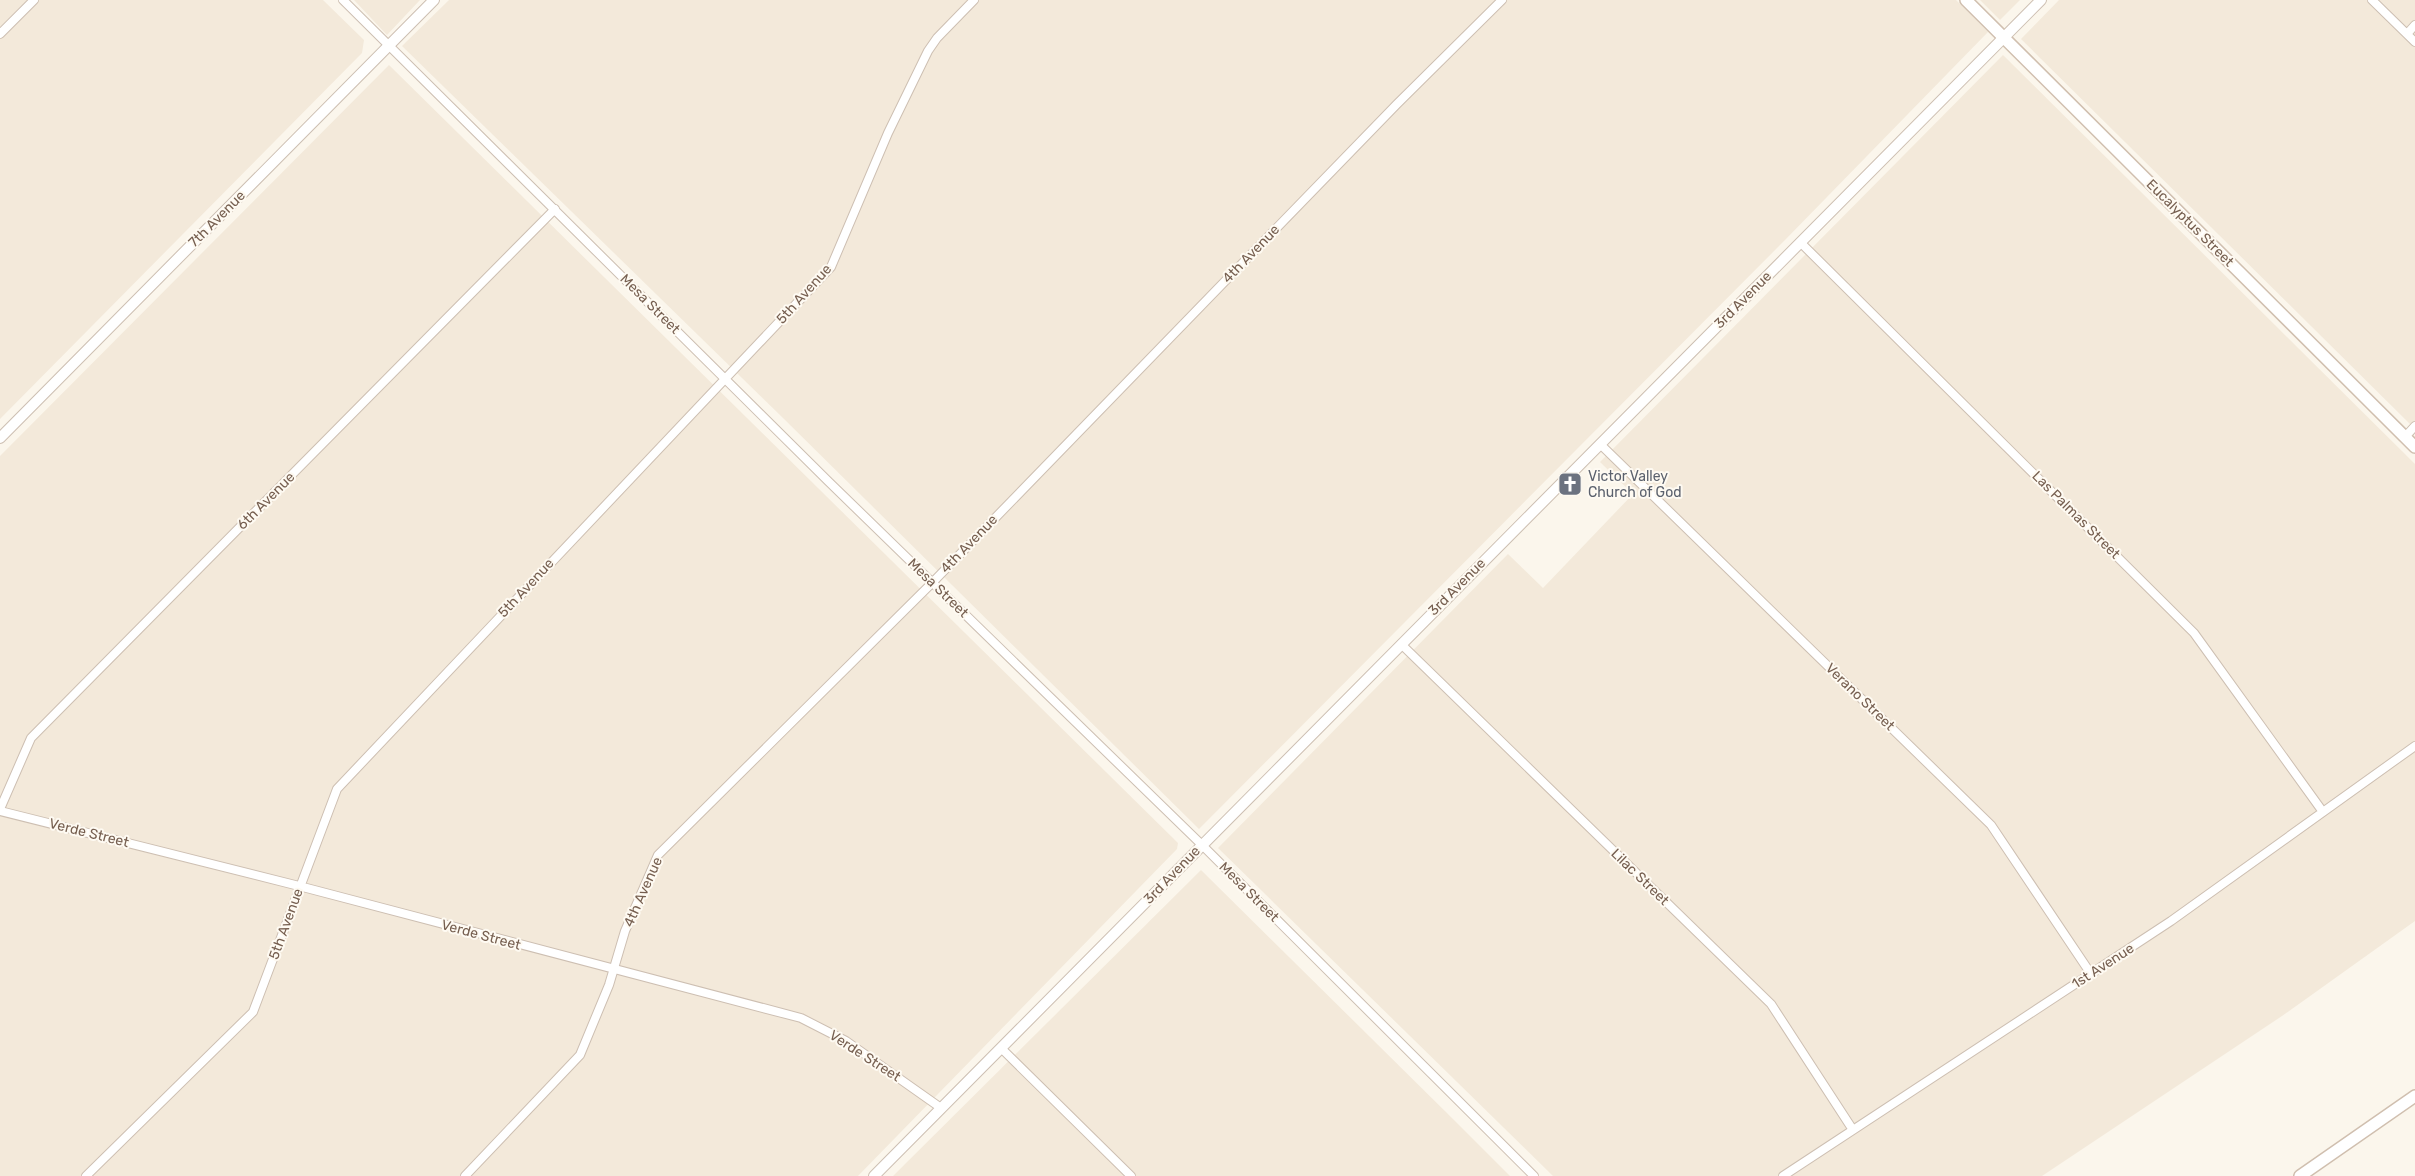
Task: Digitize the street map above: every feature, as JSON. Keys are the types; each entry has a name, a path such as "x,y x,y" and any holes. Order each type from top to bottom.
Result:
{"main road":[{"name":"Eucalyptus Street","path":"1966,0 2415,447"},
{"path":"2300,1176 2415,1096"}],"street":[{"path":"0,34 34,0"},
{"name":"Mesa Street","path":"343,0 724,379 1201,844 1534,1176"},
{"name":"7th Avenue","path":"0,438 434,0"},
{"name":"5th Avenue","path":"86,1176 253,1012 337,789 831,267 888,133 928,51 937,38 974,0"},
{"name":"4th Avenue","path":"465,1176 580,1055 609,985 625,932 658,855 932,583 1397,104 1502,0"},
{"name":"3rd Avenue","path":"874,1176 1002,1049 1201,844 2041,0"},
{"path":"2372,0 2415,42"},
{"path":"2406,34 2415,25"},
{"name":"6th Avenue","path":"0,810 31,738 555,209"},
{"name":"Las Palmas Street","path":"1800,243 2194,633 2323,812"},
{"path":"2405,436 2415,426"},
{"name":"Verano Street","path":"1600,444 1991,825 2091,974"},
{"name":"Lilac Street","path":"1401,644 1770,1004 1853,1130"},
{"name":"1st Avenue","path":"1783,1176 2178,917 2415,746"},
{"name":"Verde Street","path":"0,810 300,886 801,1018 846,1040 941,1108"},
{"path":"1002,1049 1131,1176"}],"shaded area":[{"path":"0,0 323,0 364,40 362,53 0,419"},
{"path":"354,0 420,0 387,35"},
{"path":"449,0 1956,0 1988,32 1786,239 1199,829 783,418 402,46"},
{"path":"1980,0 2020,0 2000,20"},
{"path":"2059,0 2415,0 2415,429 2021,39"},
{"path":"2003,55 2415,464 2415,921 2282,1016 2042,1176 1553,1176 1218,848 1508,554 1543,588 1633,494 1600,462"},
{"path":"389,65 1178,843 1177,849 858,1176 0,1176 0,456"},
{"path":"1201,870 1453,1119 1510,1176 893,1176"}],"place":[{"name":"Victor Valley Church of God","path":"1570,484"}]}
